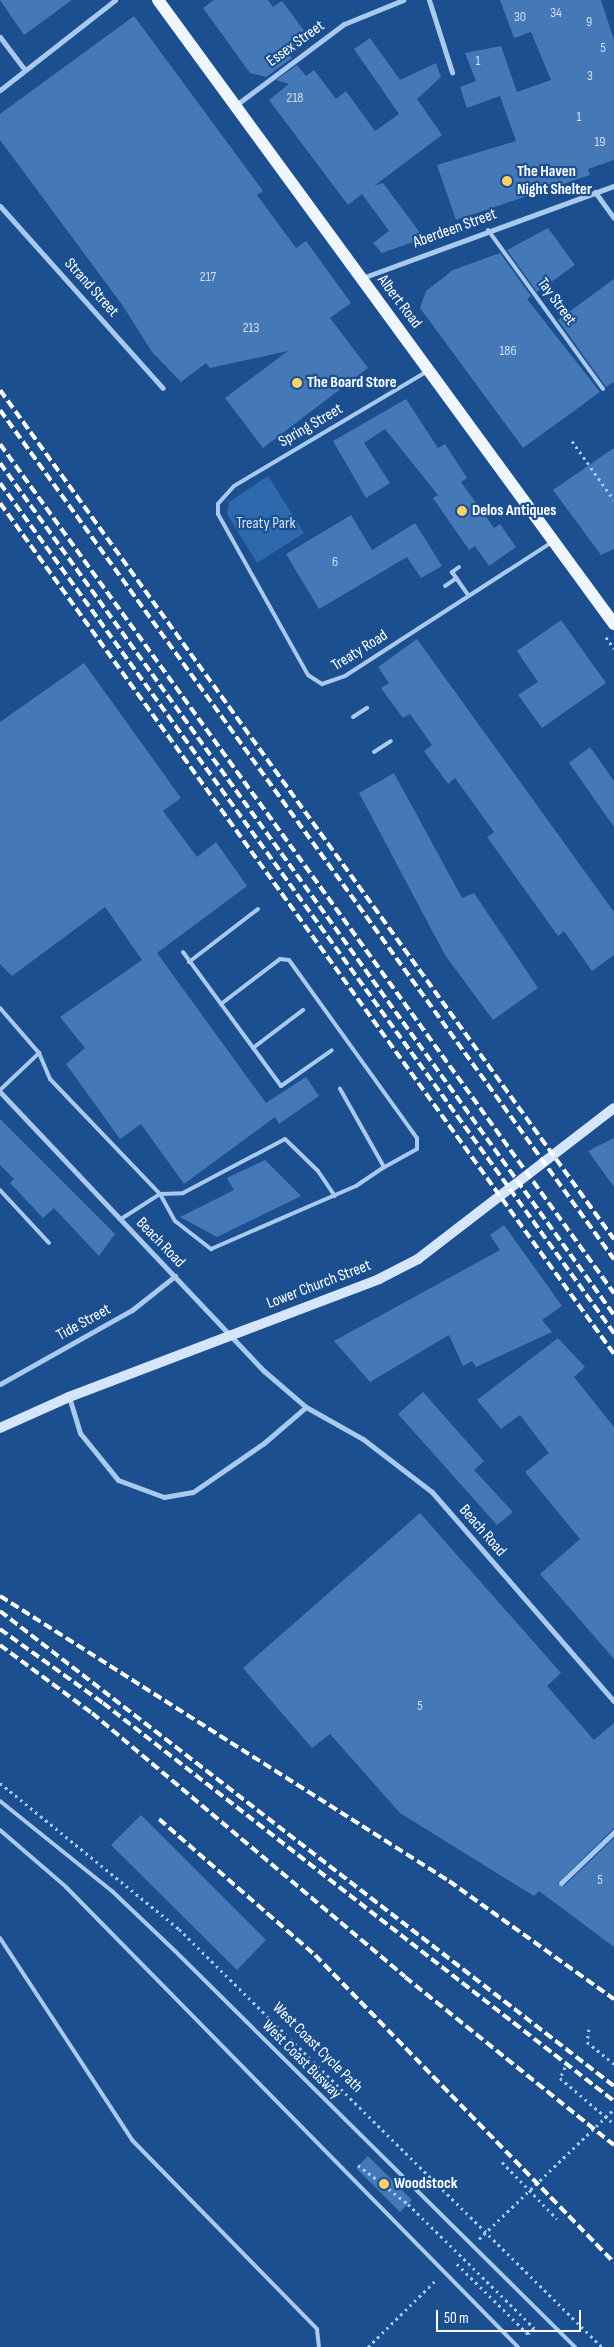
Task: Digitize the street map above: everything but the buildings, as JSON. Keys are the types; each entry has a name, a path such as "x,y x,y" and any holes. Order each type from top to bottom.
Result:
{"main road":[{"name":"Albert Road","path":"158,0 554,541 610,610 614,624"},
{"name":"Lower Church Street","path":"0,1428 69,1397 260,1322 378,1279 453,1235 614,1108"}],"street":[{"path":"0,90 115,0"},
{"name":"Essex Street","path":"236,105 344,24 403,0"},
{"path":"429,0 452,72"},
{"path":"0,37 25,70"},
{"name":"Aberdeen Street","path":"361,278 488,230 614,186"},
{"path":"594,192 614,218"},
{"name":"Strand Street","path":"0,206 163,388"},
{"name":"Beach Road","path":"0,1091 264,1371 306,1407 363,1439 432,1492 614,1701"},
{"name":"Tide Street","path":"0,1384 132,1310 175,1276"},
{"path":"69,1397 80,1432 118,1480 164,1498 192,1492 264,1443 306,1407"},
{"path":"561,1884 614,1832"}],"lane":[{"name":"Tay Street","path":"488,230 603,388"},
{"name":"Spring Street","path":"218,514 224,494 234,486 430,370"},
{"name":"Treaty Road","path":"218,514 308,675 322,684 345,676 554,541"},
{"path":"459,567 452,572 469,596"},
{"path":"445,586 457,578"},
{"path":"353,717 367,708"},
{"path":"374,752 391,741"},
{"path":"189,962 258,909"},
{"path":"183,952 281,1086 332,1050"},
{"path":"0,1008 39,1053 50,1079 160,1194 175,1221 211,1249 334,1196 377,1175 384,1167 417,1149 417,1138 288,960 280,959 221,1004"},
{"path":"253,1048 303,1010"},
{"path":"0,1091 39,1053"},
{"path":"340,1089 384,1167"},
{"path":"121,1219 160,1194 183,1193 285,1139 318,1171 334,1196"},
{"path":"0,1190 49,1243"},
{"name":"West Coast Busway","path":"0,1801 112,1891 575,2347"},
{"path":"0,1830 66,1887 518,2347"},
{"path":"0,1938 132,2140 317,2329 319,2347"}],"path":[{"path":"572,441 614,500"},
{"name":"West Coast Cycle Path","path":"0,1783 179,1929 602,2347"},
{"path":"590,2029 588,2042 614,2064"},
{"path":"565,2067 560,2078 614,2124"},
{"path":"472,2245 614,2109"},
{"path":"502,2162 557,2220"},
{"path":"358,2166 408,2204 534,2328 528,2334 455,2262"},
{"path":"448,2268 467,2251"},
{"path":"368,2347 442,2275"}],"green space":[{"name":"Treaty Park","path":"268,476 304,533 257,563 227,514 229,502"}],"railway":[{"path":"0,390 614,1239"},
{"path":"0,410 614,1259"},
{"path":"0,444 614,1293"},
{"path":"0,463 614,1315"},
{"path":"0,483 614,1333"},
{"path":"0,503 614,1354"},
{"path":"0,1596 449,1881 614,1999"},
{"path":"0,1611 614,2086"},
{"path":"0,1629 103,1703 614,2101"},
{"path":"0,1645 92,1713 405,1977 614,2145"},
{"path":"159,1819 315,1955 614,2262"}],"place":[{"name":"The Haven Night Shelter","path":"507,181"},
{"name":"The Board Store","path":"297,383"},
{"name":"Delos Antiques","path":"462,511"},
{"name":"Woodstock","path":"384,2184"}]}
